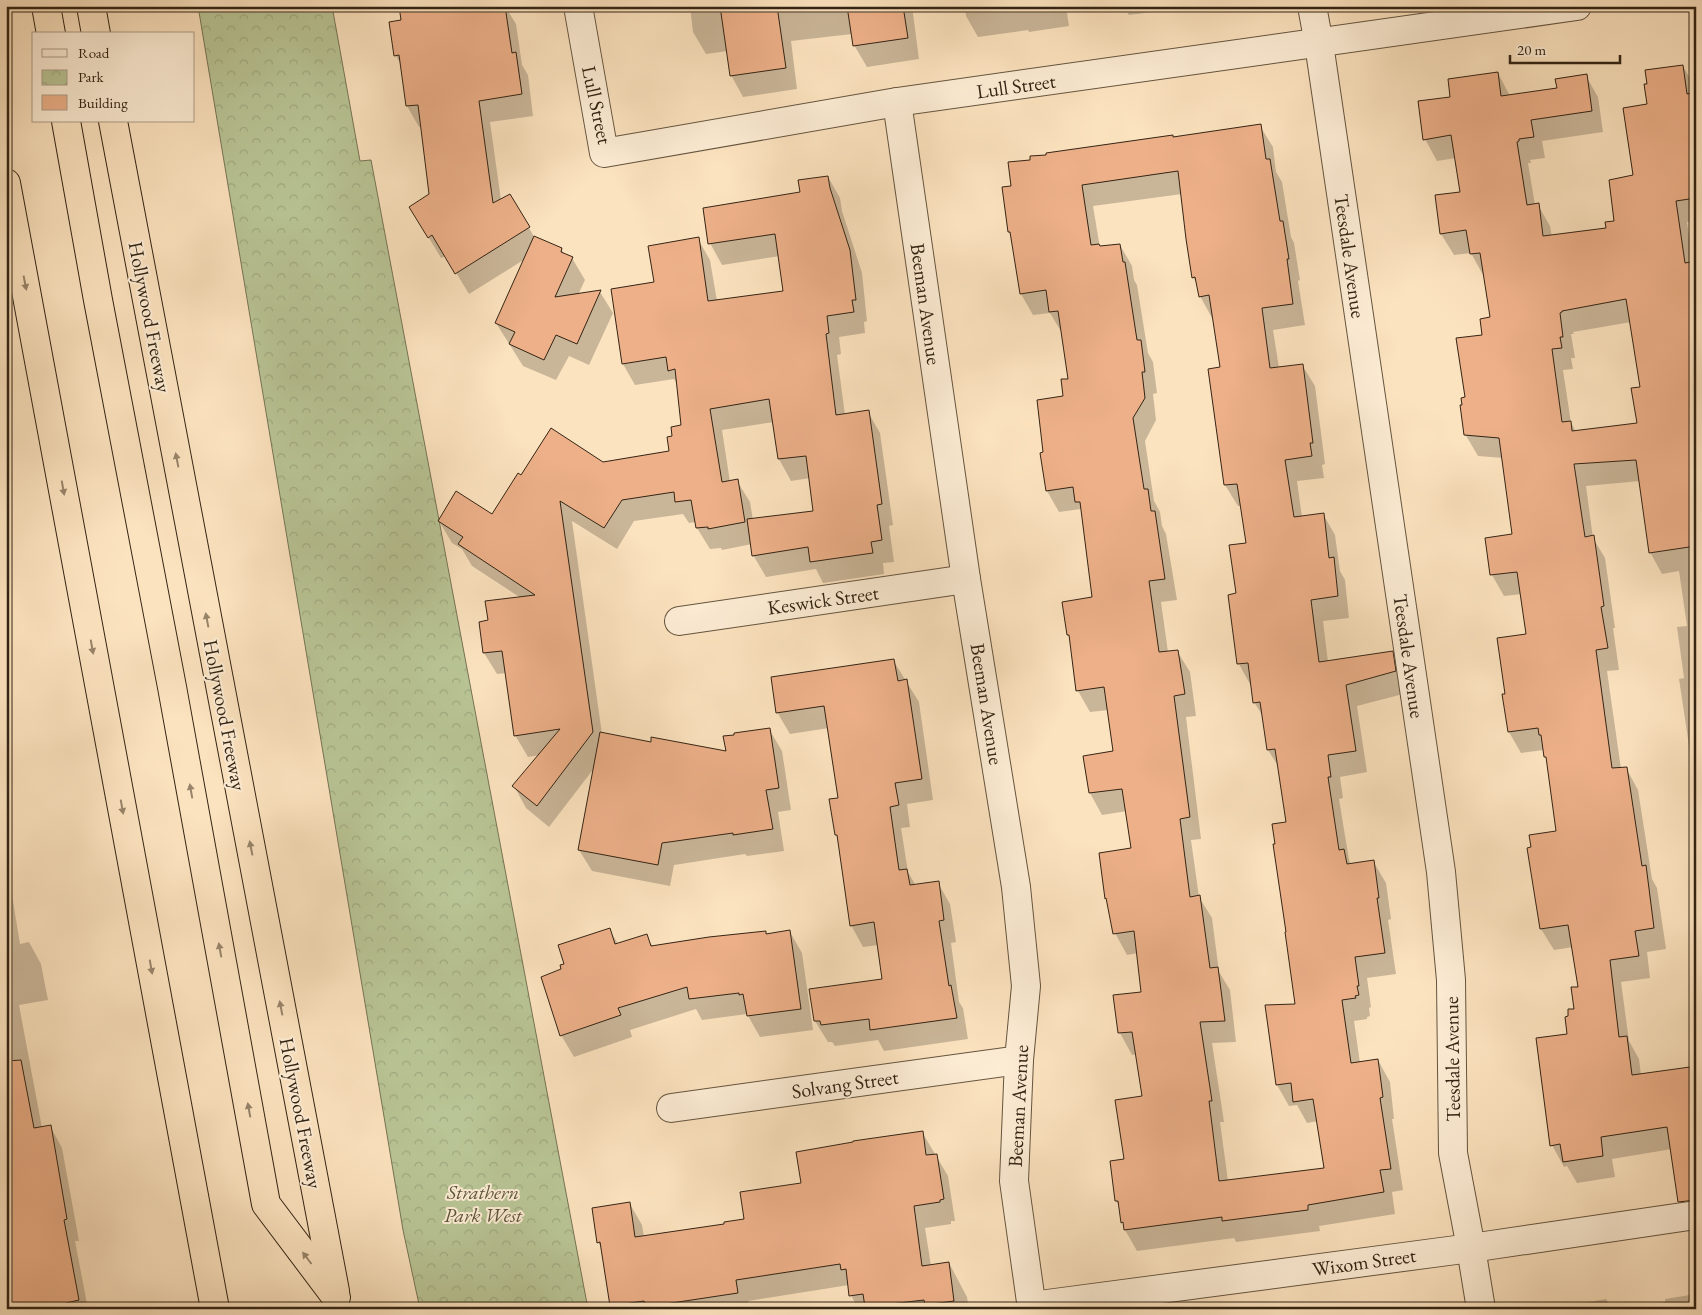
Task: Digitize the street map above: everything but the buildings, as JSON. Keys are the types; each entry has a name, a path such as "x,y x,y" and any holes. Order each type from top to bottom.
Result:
{"highway":[{"path":"46,6 51,32"},
{"path":"91,6 96,32"},
{"path":"66,122 266,1204 337,1303"},
{"name":"Hollywood Freeway","path":"112,122 337,1303"},
{"path":"6,183 215,1307"}],"street":[{"name":"Lull Street","path":"578,6 604,152 897,102 1319,44 1577,6"},
{"name":"Teesdale Avenue","path":"1312,6 1441,872 1450,980 1453,1153 1472,1248 1481,1309"},
{"name":"Beeman Avenue","path":"897,102 966,579 1016,887 1026,986 1019,1060 1014,1180 1032,1308"},
{"name":"Keswick Street","path":"679,621 966,579"},
{"name":"Solvang Street","path":"671,1108 1019,1060"},
{"name":"Wixom Street","path":"1032,1308 1472,1248 1696,1215"}],"green space":[{"name":"Strathern Park West","path":"198,6 332,6 360,161 371,160 588,1309 420,1309 403,1230"}]}
